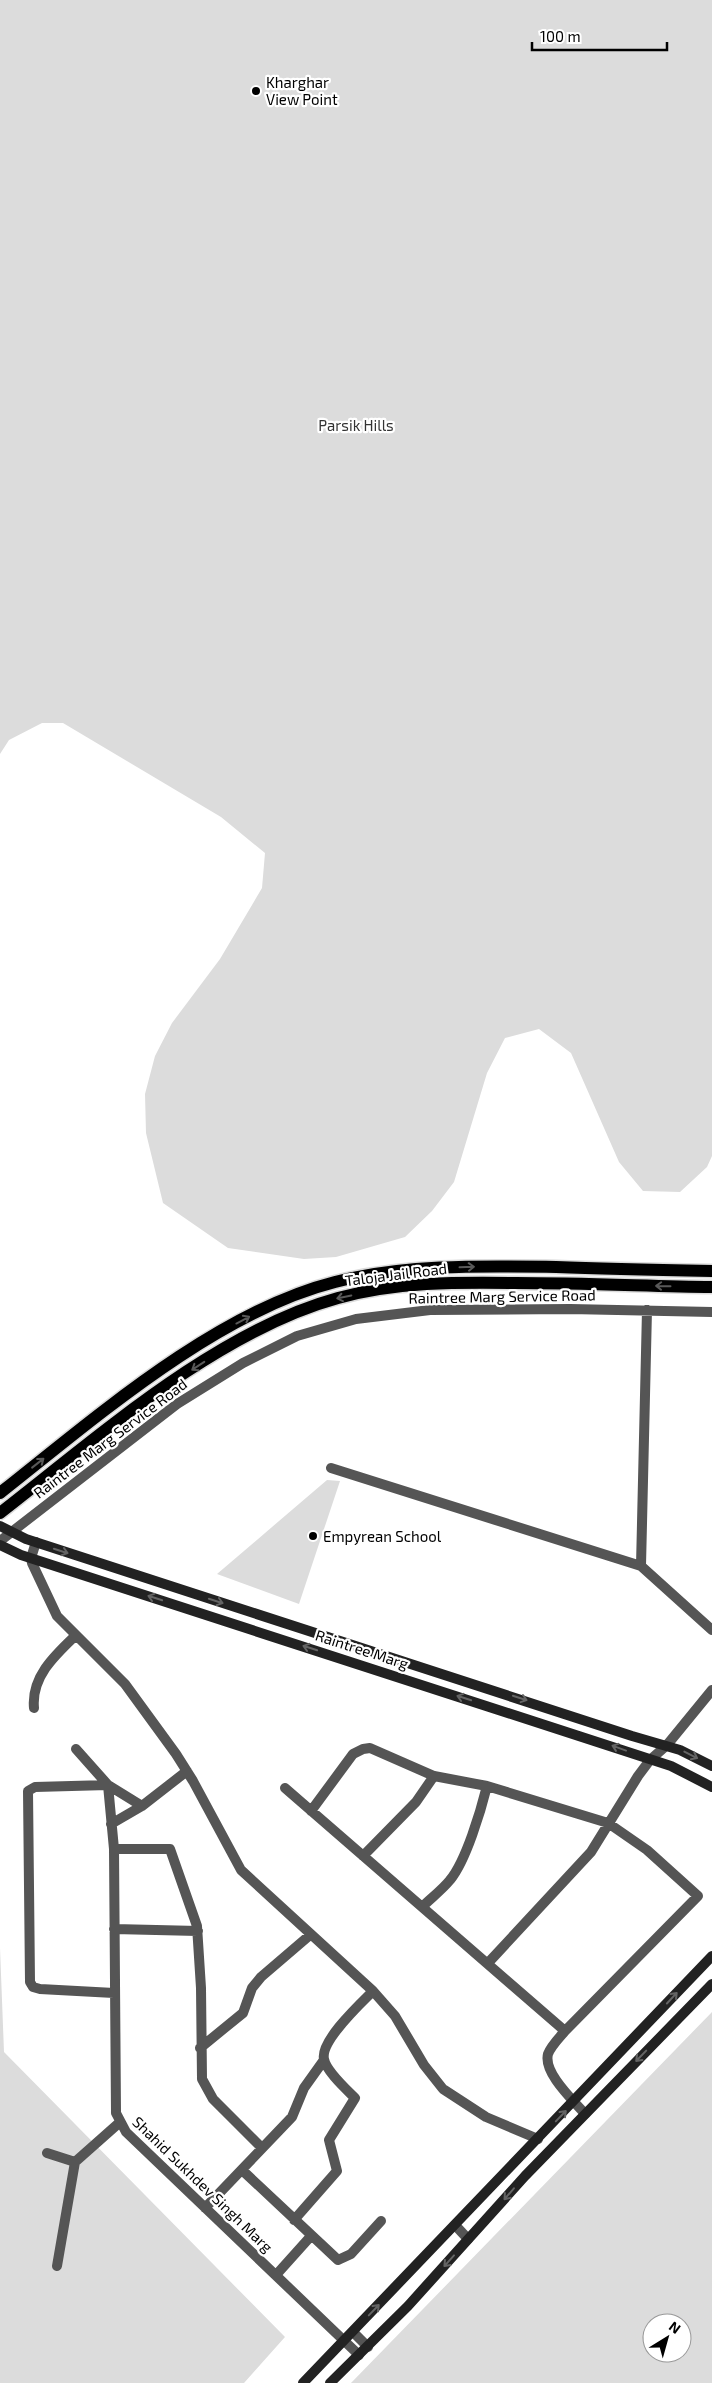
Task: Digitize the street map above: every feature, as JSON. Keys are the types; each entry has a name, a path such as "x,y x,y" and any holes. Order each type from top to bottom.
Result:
{"main road":[{"name":"Taloja Jail Road","path":"0,1493 165,1367 239,1322 270,1306 318,1287 377,1274 474,1266 712,1271"},
{"name":"Taloja Jail Road","path":"0,1513 114,1424 174,1381 247,1336 315,1305 380,1290 474,1282 712,1287"},
{"name":"Raintree Marg","path":"0,1526 11,1533 36,1542 632,1736 667,1745 712,1766"},
{"name":"Raintree Marg","path":"0,1545 31,1558 599,1741 670,1766 712,1787"},
{"path":"303,2383 712,1956"},
{"path":"330,2383 368,2347 528,2173 712,1984"}],"street":[{"name":"Raintree Marg Service Road","path":"0,1541 177,1404 243,1363 297,1336 356,1319 430,1310 647,1310 712,1312"},
{"path":"641,1566 647,1310"},
{"path":"331,1468 641,1566 712,1630"},
{"path":"36,1542 31,1558 40,1584 53,1608 75,1636 107,1664 125,1684 187,1771 241,1870 310,1935 374,1990 395,2016 424,2065 443,2089 486,2116 538,2139"},
{"path":"34,1708 33,1697 40,1677 52,1658 75,1636"},
{"path":"488,1963 591,1852 630,1788 650,1760 667,1745 712,1690"},
{"path":"311,1811 353,1754 363,1748 370,1748 434,1776 487,1786 608,1823 647,1850 698,1896 565,2032 548,2055 548,2066 555,2079 585,2114"},
{"path":"76,1749 108,1785 142,1806"},
{"path":"112,1824 142,1806 187,1771"},
{"path":"363,1856 416,1802 434,1776"},
{"path":"108,1785 35,1787 28,1790 30,1982 33,1987 40,1989 114,1993"},
{"name":"Shahid Sukhdev Singh Marg","path":"108,1785 114,1849 116,2113 120,2123 126,2132 359,2356"},
{"path":"422,1907 451,1880 458,1868 482,1808 487,1786"},
{"path":"285,1788 565,2032"},
{"path":"114,1849 170,1849 198,1931 202,2078 208,2093 262,2148"},
{"path":"114,1929 198,1931"},
{"path":"200,2048 243,2013 252,1988 310,1935"},
{"path":"294,2220 337,2171 329,2140 354,2098 339,2082 324,2060 323,2052 328,2043 374,1990"},
{"path":"205,2208 292,2117 304,2088 324,2060"},
{"path":"56,2266 74,2162 120,2123"},
{"path":"48,2153 74,2162"},
{"path":"520,2158 528,2173"},
{"path":"242,2170 338,2260 351,2254 381,2221"},
{"path":"455,2225 468,2239"},
{"path":"276,2275 311,2236"},
{"path":"353,2332 368,2347"}],"green space":[{"name":"Parsik Hills","path":"0,0 712,0 712,1156 707,1167 680,1192 643,1191 619,1162 571,1053 539,1029 505,1038 487,1073 454,1182 432,1211 405,1237 336,1257 304,1259 228,1248 163,1203 146,1133 145,1094 155,1056 172,1023 220,959 262,888 265,853 221,817 63,723 42,723 9,740 0,754"},
{"path":"327,1480 340,1481 299,1604 217,1574"},
{"path":"0,1948 4,2052 285,2337 244,2383 0,2383"},
{"path":"712,2012 712,2383 351,2383"}],"place":[{"name":"Kharghar View Point","path":"256,91"},
{"name":"Empyrean School","path":"313,1536"}]}
